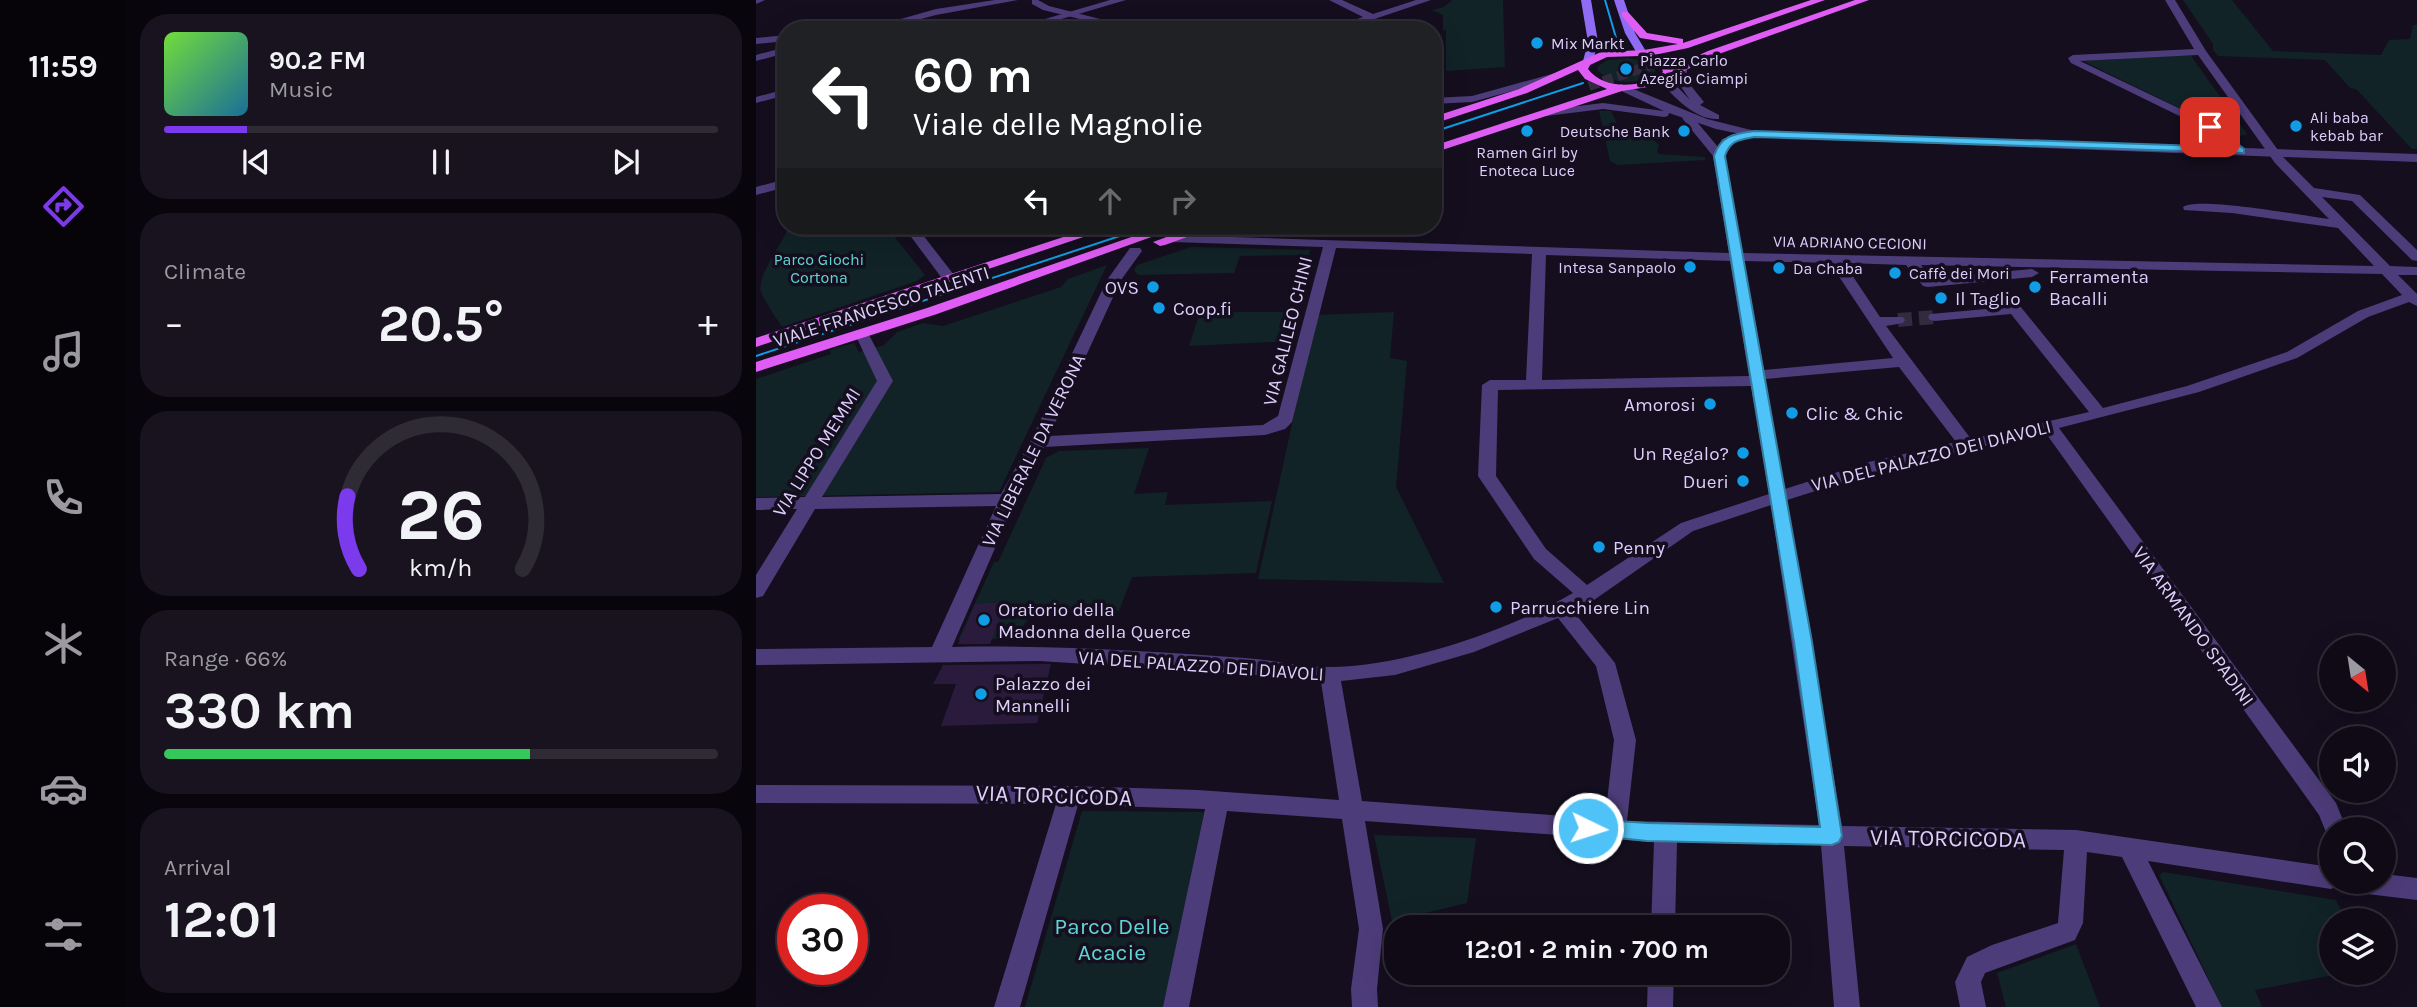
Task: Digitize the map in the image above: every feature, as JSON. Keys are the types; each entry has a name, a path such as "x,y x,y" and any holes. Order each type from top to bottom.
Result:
{"main road":[{"path":"1586,0 1593,43 1583,69 1589,78 1621,87"},
{"path":"1619,0 1630,33 1642,53 1664,62 1666,76"},
{"path":"1442,118 1523,90 1611,54 1681,47 1820,0"},
{"path":"1442,147 1621,87 1646,86 1666,76 1677,62 1844,0"},
{"path":"1677,62 1864,0"},
{"path":"1625,14 1642,35 1657,40 1684,40 1730,30"},
{"path":"1442,136 1589,86"},
{"name":"VIALE FRANCESCO TALENTI","path":"756,343 1081,235"},
{"name":"VIALE FRANCESCO TALENTI","path":"756,366 1165,235"},
{"name":"VIALE FRANCESCO TALENTI","path":"1018,282 1077,270 1135,251 1168,235"}],"street":[{"path":"902,21 945,10 1013,0"},
{"path":"1045,21 1121,0"},
{"path":"1334,0 1371,17"},
{"path":"1359,21 1426,0"},
{"path":"2170,0 2201,52 2273,153 2412,292"},
{"path":"1035,1 1046,8 1104,21"},
{"path":"1035,1 1049,20"},
{"path":"756,41 777,39"},
{"path":"2201,52 2073,59 2076,63 2210,127 2241,151"},
{"path":"756,58 777,53"},
{"path":"1677,62 1684,84 1709,114"},
{"path":"1442,101 1472,99 1559,75"},
{"path":"1666,76 1677,95 1709,114 1743,125 1818,135"},
{"path":"1621,87 1688,118 1720,128 1755,134 2417,158"},
{"path":"756,100 777,96"},
{"path":"1496,128 1559,110 1610,106 1688,118 1719,156 1803,642 1832,836 1847,1007"},
{"path":"1719,156 1726,141 1755,134"},
{"path":"756,191 777,185"},
{"path":"2312,192 2356,198 2417,257"},
{"path":"2189,206 2232,209 2343,225"},
{"path":"916,235 949,278"},
{"name":"VIA ADRIANO CECIONI","path":"1194,235 1226,240 1737,257 2417,271"},
{"path":"1216,235 1226,240"},
{"name":"VIA GALILEO CHINI","path":"1038,442 1265,430 1279,425 1286,418 1330,244"},
{"name":"VIA LIBERALE DA VERONA","path":"939,653 1007,500 1038,442 1115,276 1135,251"},
{"path":"1534,384 1539,251"},
{"path":"1834,259 1903,362 1966,444"},
{"path":"1910,260 1928,283 2039,272 2034,263"},
{"name":"VIA DEL PALAZZO DEI DIAVOLI","path":"756,657 939,653 1053,654 1247,666 1330,675 1395,667 1443,656 1561,609 1687,527 1875,466 2193,389 2280,360 2315,345 2363,314 2412,292"},
{"path":"1936,317 2015,309 2098,413"},
{"path":"1878,322 1899,320"},
{"name":"VIA LIPPO MEMMI","path":"756,591 885,381 862,334"},
{"path":"1587,594 1540,554 1487,476 1490,385 1758,378 1903,362"},
{"name":"VIA ARMANDO SPADINI","path":"2048,425 2331,817"},
{"path":"756,504 1007,500"},
{"path":"1561,609 1605,663 1622,727 1625,740 1615,830"},
{"path":"1330,675 1371,929 1364,989 1366,1007"},
{"name":"VIA TORCICODA","path":"756,794 1070,795 1218,801 1666,833 2076,840 2319,876"},
{"path":"1007,1007 1070,795"},
{"path":"1176,1007 1218,801"},
{"path":"1663,915 1666,833"},
{"path":"1973,1007 1968,982 1976,965 2066,932 2071,923 2076,840"},
{"path":"2129,847 2208,1007"},
{"path":"2396,886 2417,889"},
{"path":"1660,1007 1661,985"}],"green space":[{"path":"1452,0 1503,0 1505,67 1446,71 1446,30 1443,30 1443,15 1432,10 1444,7"},
{"path":"2183,0 2232,0 2273,51 2381,55 2389,40 2410,39 2413,25 2417,25 2417,149 2412,149 2325,60 2218,56 2213,50 2213,44"},
{"path":"2191,56 2247,134 2235,138 2083,61"},
{"path":"1629,58 1648,62 1655,68 1655,72 1643,80 1627,82 1611,79 1598,71 1598,66 1608,60"},
{"path":"1599,111 1611,111 1618,126 1644,132 1659,145 1659,154 1705,157 1705,160 1618,165 1610,161"},
{"name":"Parco Giochi Cortona","path":"785,235 893,235 925,275 917,281 782,327 761,292 766,268"},
{"path":"1191,247 1310,250 1309,255 1240,256 1234,273 1138,275 1134,270 1137,265"},
{"path":"1107,265 999,492 756,497 756,379 831,354 830,350 854,343 859,352 884,345 897,332 923,323 943,326 1061,287 1068,279"},
{"path":"1200,312 1302,312 1295,341 1189,346"},
{"path":"1394,312 1390,358 1407,361 1396,487 1444,583 1258,579 1316,315"},
{"path":"1149,448 1134,494 1168,492 1165,505 1272,501 1256,573 1132,577 1119,611 1033,612 1015,638 958,640 1046,458 1059,451"},
{"name":"Parco Delle Acacie","path":"1082,811 1204,812 1165,1007 1025,1007"},
{"path":"1374,835 1476,838 1467,903 1417,915 1391,915"},
{"path":"2163,872 2336,900 2340,908 2319,908 2319,978 2255,990 2262,1007 2222,1007 2159,875"},
{"path":"2076,944 2100,1007 2006,1007 1997,973"}],"building":[{"name":"Oratorio della Madonna della Querce","path":"1006,602 990,644 958,644 975,604"},
{"name":"Palazzo dei Mannelli","path":"1051,664 1037,723 941,726 956,684 933,684 943,665"}],"tunnel":[{"path":"1589,86 1672,58"},
{"path":"1898,320 1935,317"}],"tram line":[{"path":"1605,0 1619,48"},
{"path":"1442,129 1583,83"},
{"path":"756,356 1123,235"}],"place":[{"name":"Mix Markt","path":"1537,43"},
{"name":"Piazza Carlo Azeglio Ciampi","path":"1626,69"},
{"name":"Ali baba kebab bar","path":"2296,126"},
{"name":"Ramen Girl by Enoteca Luce","path":"1527,131"},
{"name":"Deutsche Bank","path":"1684,131"},
{"name":"Intesa Sanpaolo","path":"1690,267"},
{"name":"Da Chaba","path":"1779,268"},
{"name":"Caffè dei Mori","path":"1895,273"},
{"name":"OVS","path":"1153,287"},
{"name":"Ferramenta Bacalli","path":"2035,287"},
{"name":"Il Taglio","path":"1941,298"},
{"name":"Coop.fi","path":"1159,308"},
{"name":"Amorosi","path":"1710,404"},
{"name":"Clic & Chic","path":"1792,413"},
{"name":"Un Regalo?","path":"1743,453"},
{"name":"Dueri","path":"1743,481"},
{"name":"Penny","path":"1599,547"},
{"name":"Parrucchiere Lin","path":"1496,607"},
{"name":"Oratorio della Madonna della Querce","path":"984,620"},
{"name":"Palazzo dei Mannelli","path":"981,694"}],"route":[{"path":"1588,828 1832,836 1803,642 1719,156 1724,143 1739,136 1755,134 2241,151 2210,127"}]}
